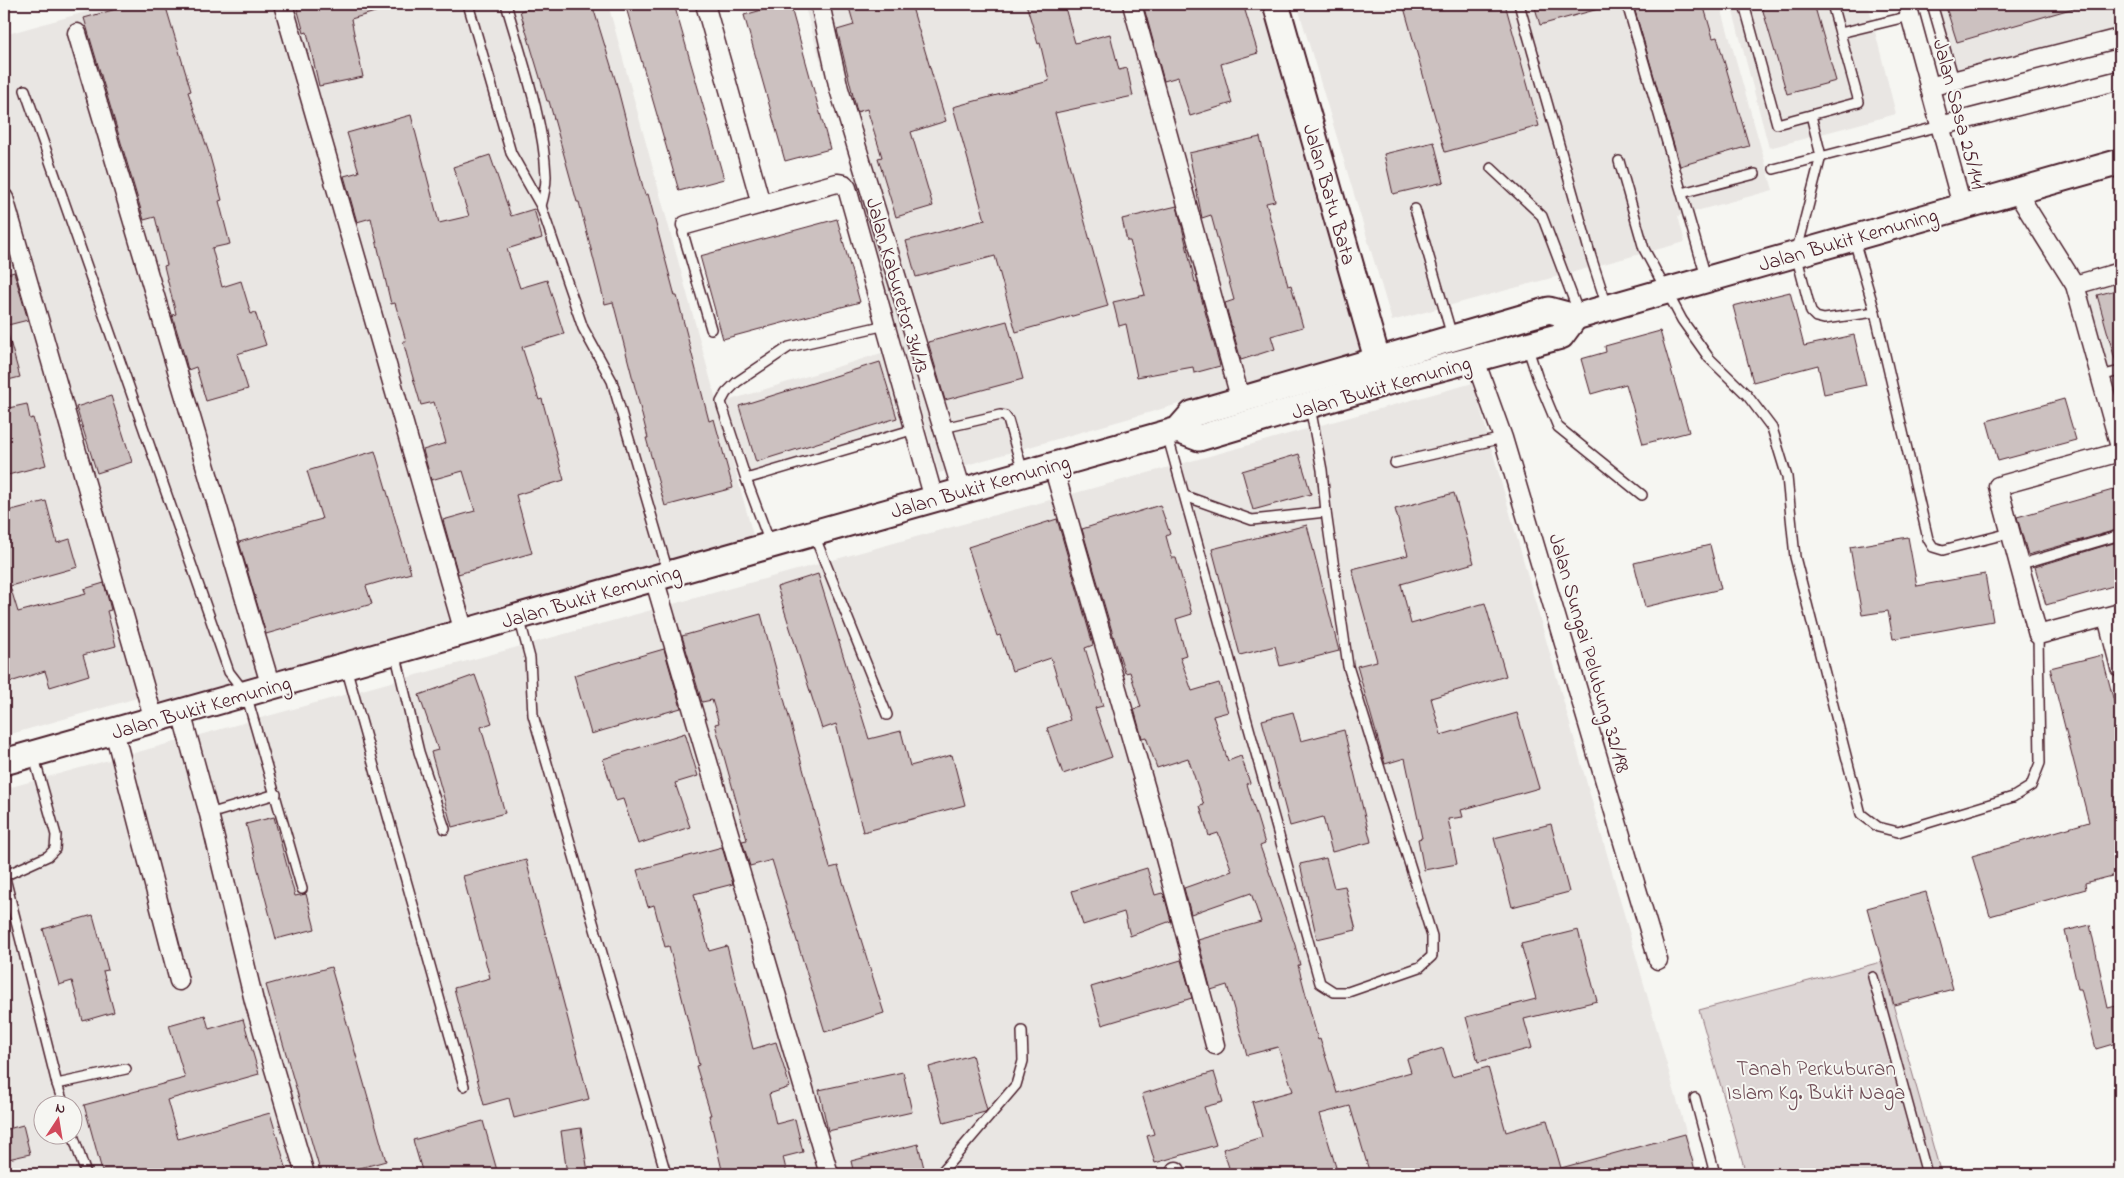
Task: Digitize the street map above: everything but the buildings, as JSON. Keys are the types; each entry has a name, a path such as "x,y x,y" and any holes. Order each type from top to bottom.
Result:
{"main road":[{"name":"Jalan Batu Bata","path":"1276,4 1381,372"},
{"name":"Jalan Bukit Kemuning","path":"1172,432 1198,438 1310,407 1453,339 1549,310 1578,316 2120,162"},
{"name":"Jalan Bukit Kemuning","path":"4,762 1172,432 1192,414 1241,401 1381,372 1476,360 1562,336 1578,316"}],"street":[{"path":"283,4 464,632"},
{"path":"705,4 761,204"},
{"path":"820,4 839,89 962,491"},
{"path":"1132,4 1241,401"},
{"name":"Jalan Sasa 25/141","path":"1909,10 1962,206"},
{"path":"77,33 271,687"},
{"path":"1929,86 2120,38"},
{"path":"1940,126 2120,80"},
{"name":"Jalan Kaburetor 34/13","path":"686,225 837,183 844,184 848,188 934,499"},
{"path":"2016,191 2075,285 2120,447"},
{"path":"4,198 154,720"},
{"path":"2075,285 2120,272"},
{"name":"Jalan Sungai Pelubung 32/198","path":"1476,360 1503,438 1658,960"},
{"path":"2120,452 1998,486 2038,635 2114,615 2120,668"},
{"path":"1052,466 1154,818 1215,1045"},
{"path":"661,576 829,1174"},
{"path":"181,712 209,814 254,1001 305,1174"},
{"path":"114,731 178,981"}],"lane":[{"path":"468,4 511,153 541,206 583,328 612,380 661,576"},
{"path":"506,4 539,125 546,175 541,206"},
{"path":"1519,4 1607,307"},
{"path":"1627,4 1707,279"},
{"path":"1744,4 1777,124 1859,102 1832,4"},
{"path":"1932,4 1954,80"},
{"path":"1840,33 1909,10"},
{"path":"25,90 229,672 246,694 302,889"},
{"path":"1811,115 1821,156 1796,254 1811,312 1816,317 1824,319 1875,312"},
{"path":"1774,169 1940,126"},
{"path":"1619,161 1644,249 1682,320 1709,358 1747,395 1772,428 1787,477 1795,557 1861,814 1878,827 1898,832 2013,797 2031,786 2040,763 2038,635"},
{"path":"1491,168 1542,216 1578,316"},
{"path":"1682,193 1755,174"},
{"path":"1415,209 1453,339"},
{"path":"686,225 683,233 711,329"},
{"path":"1853,238 1875,312 1928,539 1933,547 1943,550 2010,533"},
{"path":"771,546 746,479 721,402 726,393 737,382 789,347 886,325"},
{"path":"1527,345 1538,380 1558,427 1642,495"},
{"path":"2100,376 2120,371"},
{"path":"1172,432 1185,496 1320,983 1334,992 1348,992 1420,967 1432,956 1432,936 1348,666 1326,512 1322,470 1310,407"},
{"path":"943,428 1000,415 1005,416 1008,420 1024,474"},
{"path":"746,479 915,429"},
{"path":"1395,463 1503,438"},
{"path":"1185,496 1252,520 1326,512"},
{"path":"814,533 887,716"},
{"path":"2018,565 2120,535"},
{"path":"519,617 530,658 533,714 666,1174"},
{"path":"395,652 419,752 445,829"},
{"path":"346,666 464,1086"},
{"path":"33,754 56,835 55,849 48,856 4,875 61,1096"},
{"path":"209,814 276,794"},
{"path":"1873,977 1927,1174"},
{"path":"940,1174 1016,1085 1023,1061 1022,1031"},
{"path":"57,1084 126,1069"},
{"path":"1695,1098 1715,1174"},
{"path":"77,1146 86,1174"}],"shaded area":[{"path":"114,4 608,4 753,535 156,704 4,165 4,35"},
{"path":"804,4 1264,4 1363,351 939,473"},
{"path":"1297,4 1720,4 1773,190 1678,216 1685,242 1392,321"},
{"path":"1731,4 1868,4 1896,114 1769,148"},
{"path":"1938,4 2119,4 2120,29 1956,73"},
{"path":"4,233 141,697 4,736"},
{"path":"2120,278 2120,365 2105,370 2084,288"},
{"path":"888,351 907,426 750,474 727,401"},
{"path":"1473,383 1698,1174 4,1174 4,789"}],"green space":[{"name":"Tanah Perkuburan Islam Kg. Bukit Naga","path":"1881,962 1941,1174 1746,1174 1699,1010"}]}
